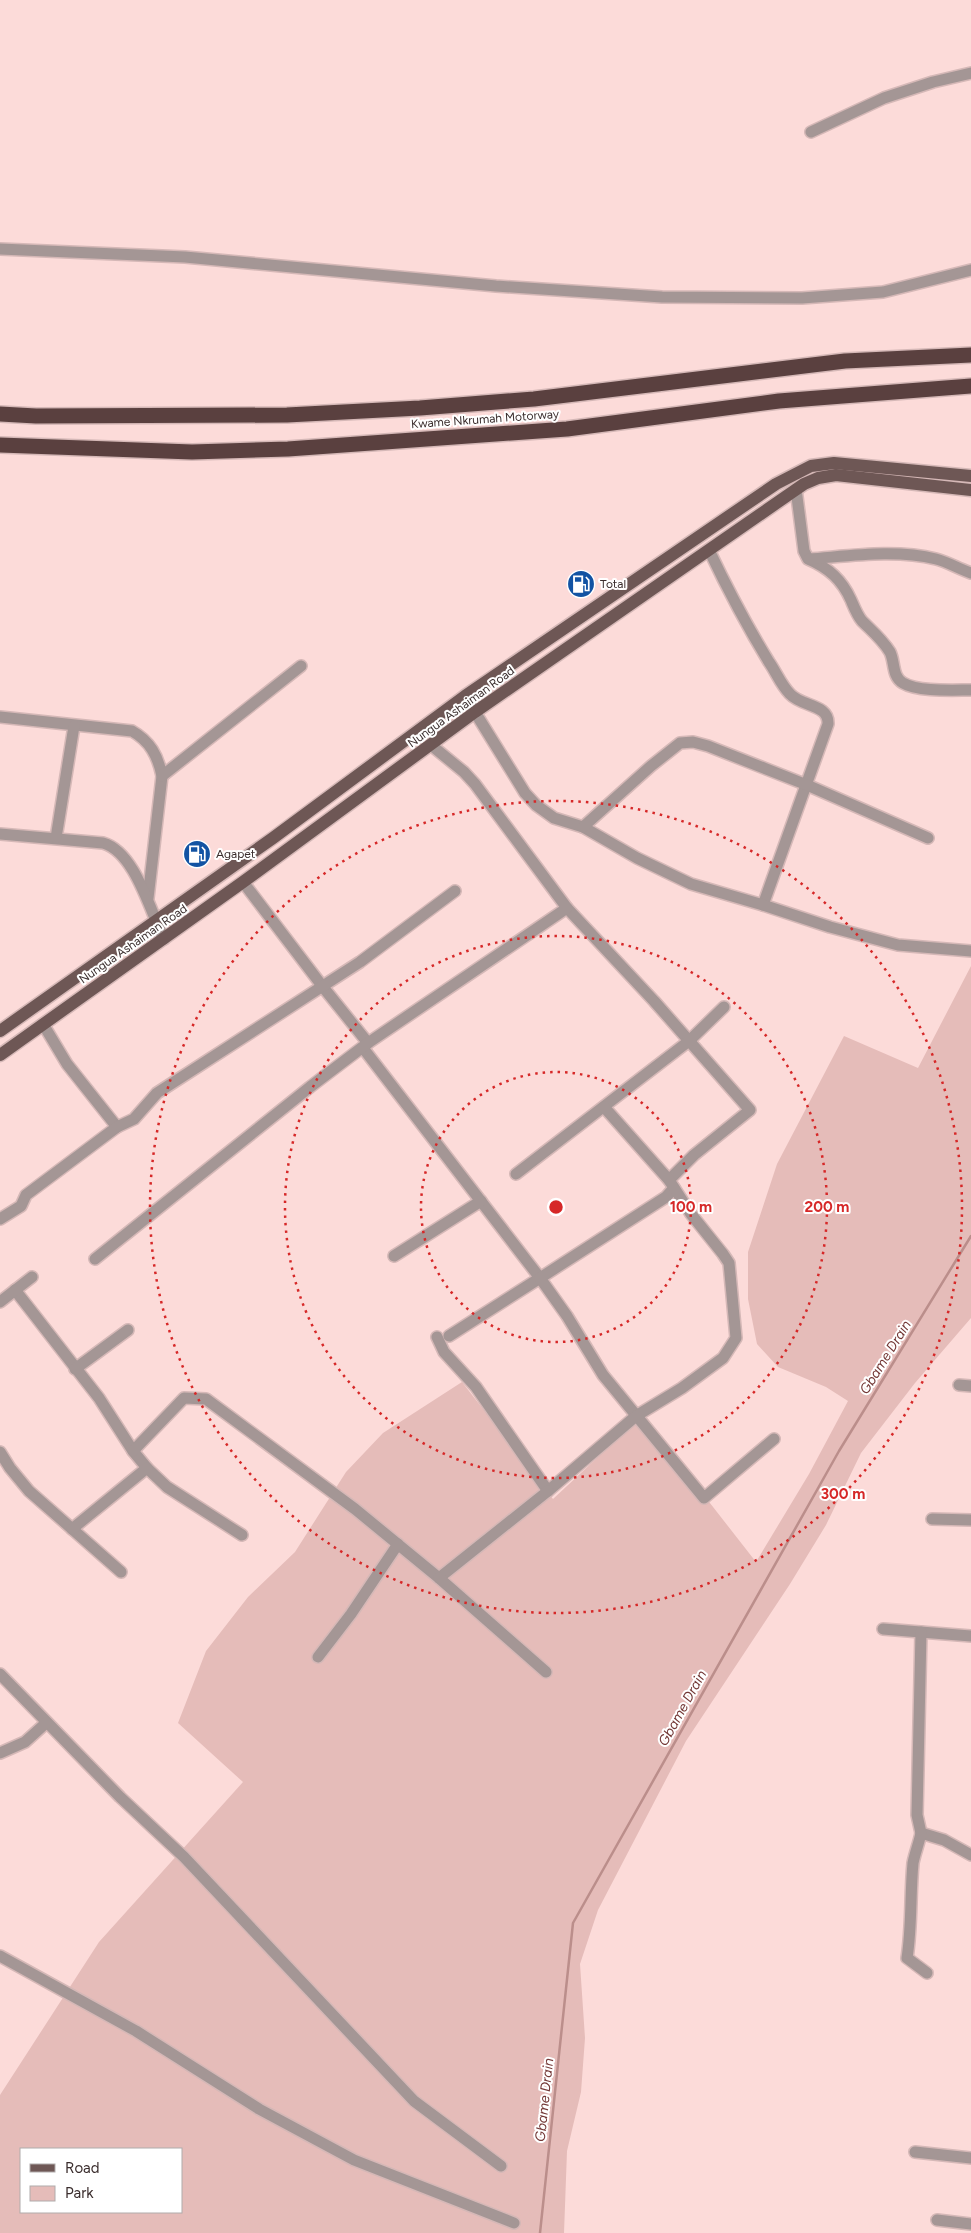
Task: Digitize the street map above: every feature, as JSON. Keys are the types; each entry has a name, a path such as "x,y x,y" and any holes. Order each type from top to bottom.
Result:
{"highway":[{"name":"Kwame Nkrumah Motorway","path":"0,414 36,416 287,415 420,408 534,399 845,361 971,355"},
{"name":"Kwame Nkrumah Motorway","path":"0,445 192,452 288,449 567,429 779,401 971,386"}],"main road":[{"name":"Nungua Ashaiman Road","path":"0,1031 273,838 465,696 759,494 811,466 834,463 853,463 971,476"},
{"name":"Nungua Ashaiman Road","path":"0,1055 243,882 475,712 796,489 818,478 836,475 886,479 971,490"}],"street":[{"path":"811,132 884,98 933,82 971,73"},
{"path":"0,249 185,257 496,286 662,297 802,298 883,292 971,270"},
{"path":"796,489 804,551 808,560 819,564 841,581 861,620 871,628 886,646 891,655 896,676 901,682 942,691 971,690"},
{"path":"710,550 748,629 789,693 799,702 824,711 828,717 828,724 764,905"},
{"path":"808,560 868,555 907,555 951,563 971,573"},
{"path":"162,776 301,666"},
{"path":"465,696 525,793 536,805 554,818 583,827 637,858 691,884 764,905 830,927 898,945 971,951"},
{"path":"0,717 132,731 142,737 159,760 162,776 148,898"},
{"path":"56,838 74,726"},
{"path":"583,827 680,743 693,742 708,746 807,785 928,838"},
{"path":"431,745 464,772 475,784 567,908 750,1110 694,1155 671,1184 666,1197 540,1278 443,1337 444,1352 476,1387 548,1491"},
{"path":"0,834 103,843 117,849 148,898 155,921 164,938"},
{"path":"243,882 540,1278 567,1316 603,1375 704,1498 774,1439"},
{"path":"0,1219 21,1206 26,1195 117,1127 140,1114 152,1098 169,1085 360,962 455,891"},
{"path":"95,1259 310,1087 366,1045 567,908"},
{"path":"516,1174 689,1042 724,1006"},
{"path":"43,1024 66,1064 117,1127"},
{"path":"439,1578 548,1491 636,1416 682,1388 723,1358 736,1338 729,1263 724,1254 691,1214 671,1184 604,1106"},
{"path":"394,1256 481,1201"},
{"path":"0,1302 32,1277"},
{"path":"16,1290 99,1398 133,1451 147,1468 167,1487 242,1535"},
{"path":"75,1369 128,1330"},
{"path":"959,1385 971,1386"},
{"path":"133,1451 184,1398 206,1399 355,1509 439,1578 546,1672"},
{"path":"0,1452 10,1468 29,1491 121,1572"},
{"path":"72,1529 147,1468"},
{"path":"932,1519 971,1520"},
{"path":"318,1658 351,1614 398,1544"},
{"path":"883,1629 971,1636"},
{"path":"921,1632 917,1815 921,1833 914,1861 911,1893 912,1920 907,1958 927,1973"},
{"path":"0,1674 46,1723 184,1856 414,2101 501,2166"},
{"path":"0,1753 25,1742 46,1723"},
{"path":"921,1833 944,1840 971,1855"},
{"path":"0,1956 136,2031 260,2109 354,2160 514,2223"},
{"path":"915,2152 971,2158"},
{"path":"937,2220 971,2224"}],"green space":[{"path":"971,966 971,1318 915,1383 861,1453 826,1525 790,1584 686,1741 598,1910 580,1964 585,2038 581,2092 567,2151 564,2233 0,2233 0,2095 99,1942 243,1782 178,1723 206,1651 248,1597 295,1552 346,1472 383,1433 462,1382 553,1499 642,1416 756,1562 809,1474 848,1401 826,1387 778,1367 757,1344 748,1299 748,1252 777,1164 844,1036 918,1068"}],"waterway":[{"name":"Gbame Drain","path":"540,2233 573,1923 839,1451 971,1236"}],"place":[{"name":"Total","path":"581,584"},
{"name":"Agapet","path":"197,854"}]}
